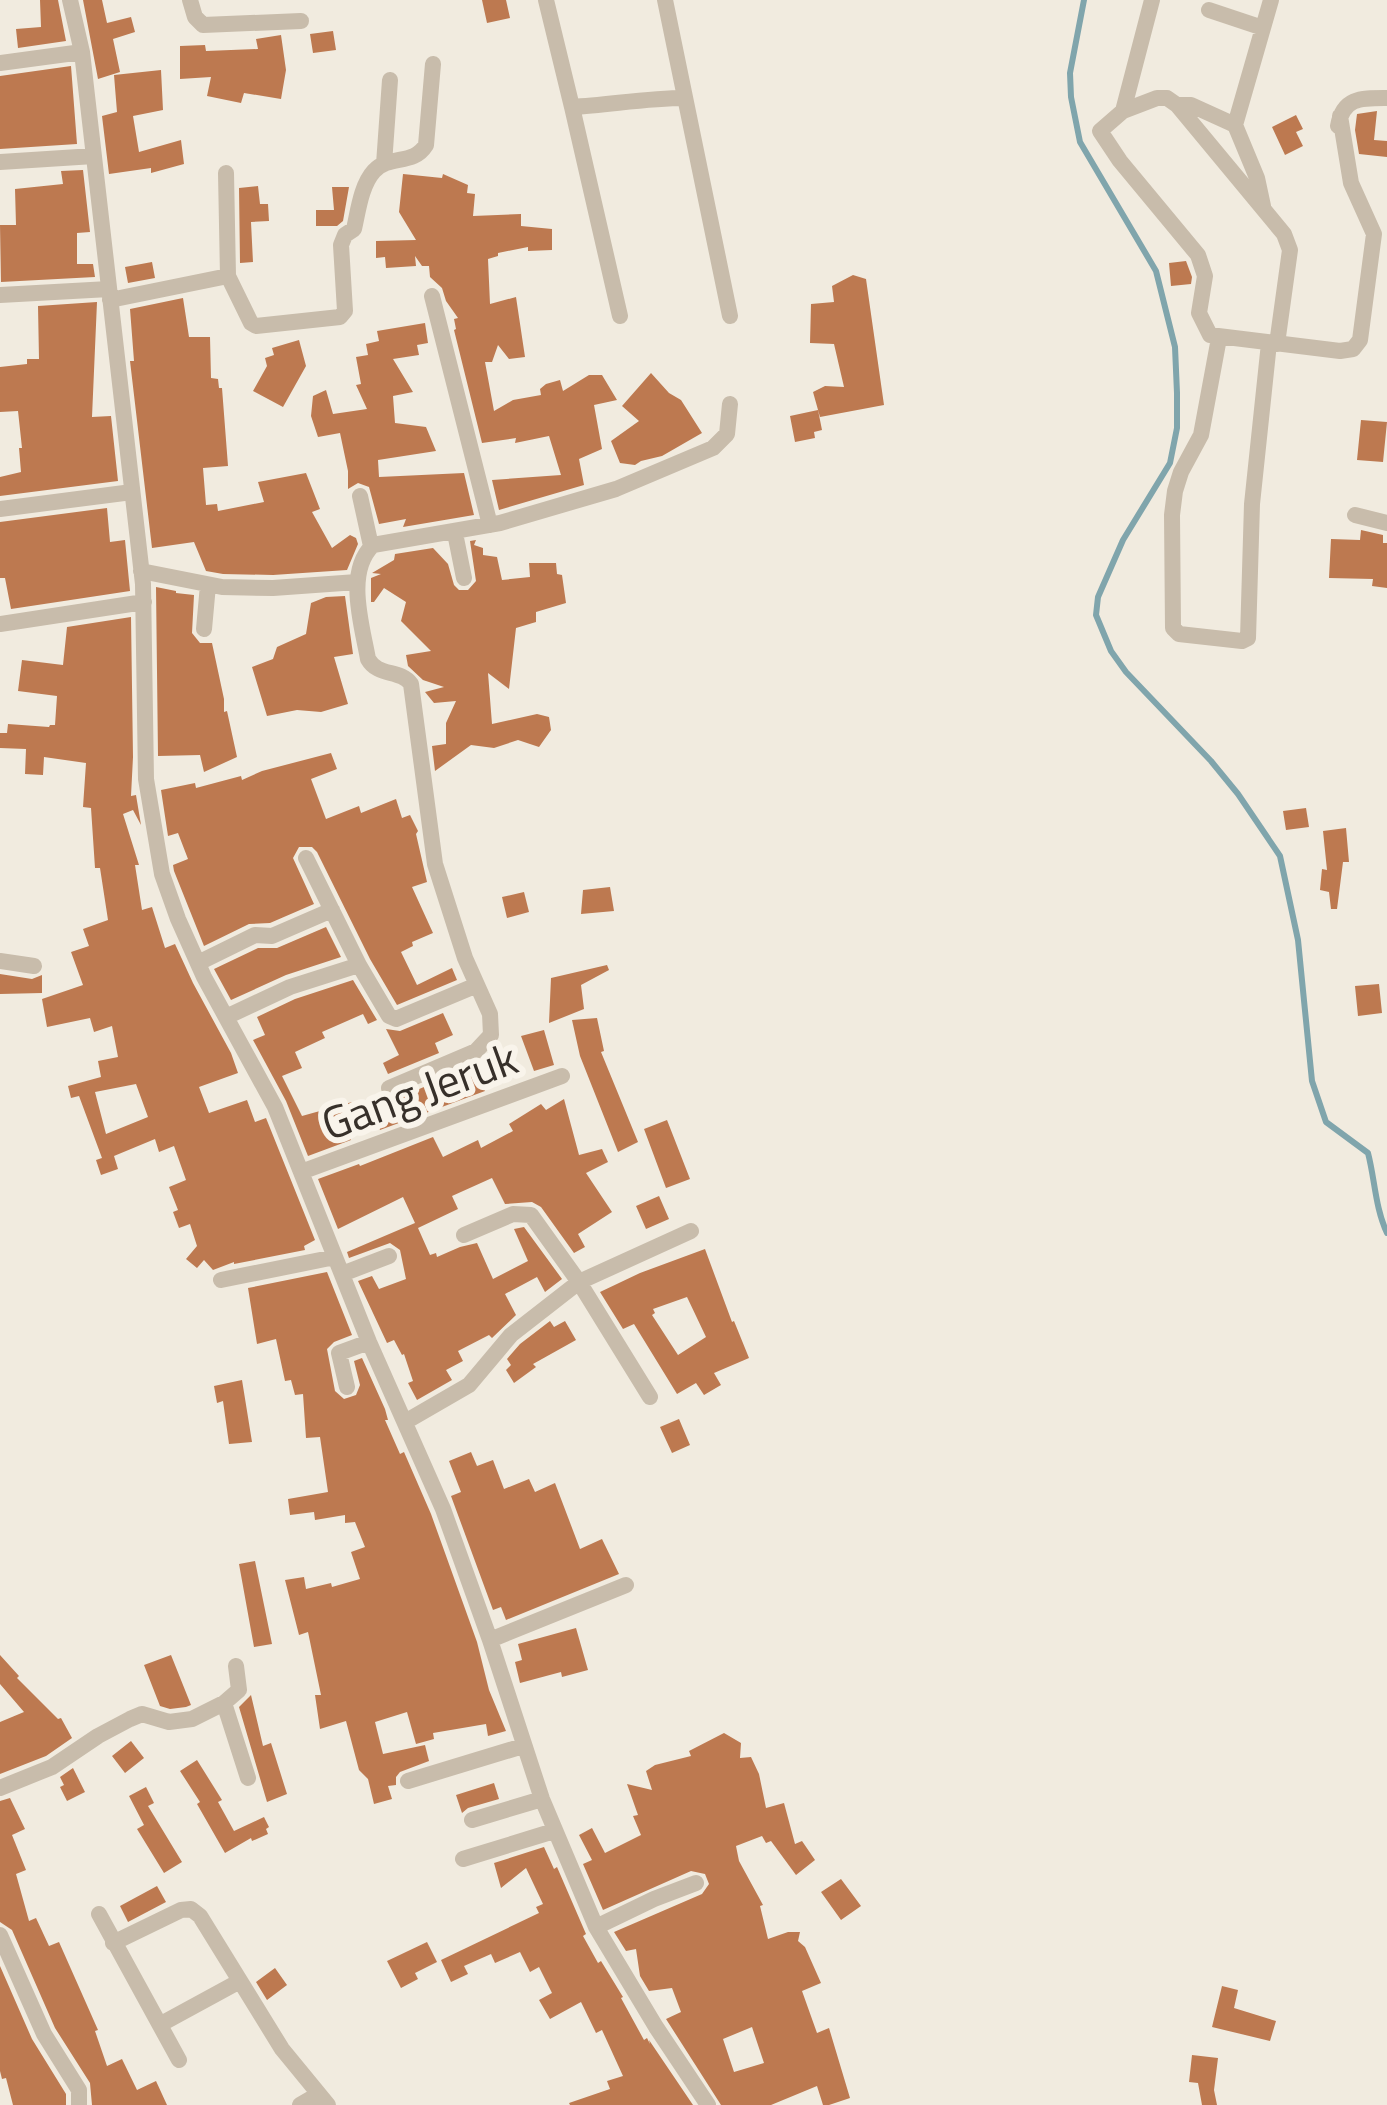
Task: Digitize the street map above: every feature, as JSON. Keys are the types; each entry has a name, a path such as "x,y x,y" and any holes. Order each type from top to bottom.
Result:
{"street":[{"path":"70,0 82,52 141,571 143,728 162,874 198,963 274,1107 443,1509 523,1747 596,1927 708,2105"},
{"path":"190,0 203,25 301,20"},
{"path":"546,0 620,316"},
{"path":"664,0 730,316"},
{"path":"1123,111 1152,0"},
{"path":"1263,206 1258,178 1235,125 1271,0"},
{"path":"1209,10 1263,28"},
{"path":"0,63 82,52"},
{"path":"226,173 228,276 256,326 340,317 345,311 341,245 354,229 373,172 422,152 433,64"},
{"path":"384,164 390,80"},
{"path":"572,106 685,98"},
{"path":"1220,338 1202,435 1174,491 1173,628 1179,634 1242,641 1248,638 1252,504 1273,344 1289,250 1284,234 1263,206 1167,98 1123,111 1100,130 1198,255 1205,275 1199,313 1210,334 1220,338 1273,344 1340,351 1353,349 1360,340 1374,234 1351,184 1340,116 1350,103 1379,98"},
{"path":"1177,105 1191,106 1235,125"},
{"path":"0,163 94,156"},
{"path":"0,295 110,294 228,276"},
{"path":"432,296 490,525"},
{"path":"388,1088 476,1051 492,1030 435,864 411,685 405,677 382,672 369,663 357,582 367,550 490,525 616,489 713,448 727,434 730,404"},
{"path":"0,509 132,492"},
{"path":"360,496 371,546"},
{"path":"1355,515 1387,523"},
{"path":"455,533 464,578"},
{"path":"141,571 208,584 273,588 357,582"},
{"path":"204,629 208,584"},
{"path":"0,624 144,602"},
{"path":"306,858 389,1016 396,1019 477,985"},
{"path":"198,963 255,935 272,936 332,910"},
{"path":"0,961 34,966"},
{"path":"226,1017 290,987 359,964"},
{"name":"Gang Jeruk","path":"301,1172 562,1076"},
{"path":"464,1234 513,1214 527,1213 536,1220 650,1397"},
{"path":"405,1423 469,1384 511,1335 579,1282 691,1231"},
{"path":"221,1280 389,1256"},
{"path":"347,1387 339,1353 369,1342"},
{"path":"490,1640 626,1585"},
{"path":"0,1788 52,1767 142,1714 177,1723 224,1703 238,1692 236,1666"},
{"path":"224,1703 248,1778"},
{"path":"408,1781 523,1747"},
{"path":"472,1820 542,1798"},
{"path":"463,1859 554,1831"},
{"path":"596,1927 696,1883"},
{"path":"113,1943 181,1910 191,1909 200,1916 282,2049 323,2100 300,2105"},
{"path":"99,1914 179,2060"},
{"path":"0,1935 44,2034 79,2090 79,2105"},
{"path":"161,2024 240,1982"}],"building":[{"path":"40,0 58,0 66,41 18,48 16,29 41,27"},
{"path":"83,0 102,0 107,23 131,17 135,32 113,39 120,72 98,79"},
{"path":"482,0 506,0 510,18 487,23"},
{"path":"333,31 336,50 313,53 310,34"},
{"path":"281,35 286,70 281,99 244,93 241,103 207,96 211,77 180,79 180,46 205,45 206,51 258,49 256,39"},
{"path":"71,66 77,144 0,149 0,76"},
{"path":"161,70 163,110 133,116 139,152 181,140 184,164 151,173 151,168 109,174 102,116 117,112 114,75"},
{"path":"1377,111 1374,140 1387,141 1387,157 1359,154 1357,114"},
{"path":"1296,115 1303,129 1296,132 1303,146 1285,155 1272,127"},
{"path":"83,170 90,232 77,233 77,264 93,264 95,277 1,282 0,225 16,225 15,189 63,184 61,171"},
{"path":"403,174 442,178 443,174 468,185 467,193 475,194 473,216 521,214 521,226 552,229 552,250 528,251 528,247 488,259 490,304 516,297 525,357 509,359 498,345 492,362 485,362 494,411 513,400 541,395 546,384 560,380 563,391 589,375 602,375 617,400 594,405 602,449 579,459 584,485 499,510 492,480 561,475 549,436 482,443 454,330 458,318 442,288 430,277 429,266 422,266 415,256 416,266 386,268 385,257 376,258 376,241 416,240 399,212"},
{"path":"258,186 260,204 268,204 269,221 251,222 253,262 240,263 239,188"},
{"path":"332,187 349,187 343,221 337,226 316,226 316,210 334,210"},
{"path":"1186,261 1191,284 1171,286 1169,263"},
{"path":"152,262 155,278 128,283 125,267"},
{"path":"853,275 866,279 884,405 820,417 813,392 825,386 844,387 834,344 810,343 811,304 834,302 832,286"},
{"path":"183,298 189,337 210,337 211,378 218,379 222,388 228,466 203,468 206,505 217,504 218,511 264,502 258,482 306,473 320,509 312,512 332,548 350,535 356,538 347,570 223,574 206,571 194,542 152,548 130,361 134,361 130,309"},
{"path":"97,302 92,417 111,416 118,481 0,496 0,477 21,472 22,448 18,411 0,412 0,367 39,359 38,306"},
{"path":"425,323 428,343 417,345 419,355 393,359 413,392 393,396 395,423 426,427 436,451 378,460 379,477 464,473 474,515 403,527 406,519 379,524 369,487 358,483 348,489 340,433 318,437 311,416 313,396 326,390 333,414 367,409 356,385 361,384 356,357 368,355 366,344 379,341 377,331"},
{"path":"299,340 306,366 283,407 253,391 267,366 265,358 274,355 272,348"},
{"path":"651,373 681,400 702,433 662,456 635,465 620,463 611,441 639,421 622,406"},
{"path":"818,410 822,430 814,432 815,438 795,442 790,416"},
{"path":"1361,420 1387,422 1383,462 1357,460"},
{"path":"107,508 110,542 125,540 130,591 11,609 5,578 0,578 0,522"},
{"path":"1361,530 1383,535 1387,543 1387,588 1372,586 1373,579 1329,578 1331,539 1360,540"},
{"path":"476,540 474,545 483,548 483,555 497,557 502,580 530,577 529,563 556,563 557,574 562,575 566,603 536,612 536,622 516,628 509,689 488,673 492,724 537,714 549,717 551,730 539,747 518,740 494,748 471,745 435,771 432,746 446,744 446,723 456,701 434,703 425,692 444,687 423,680 408,666 406,655 431,651 401,621 406,602 384,588 371,602 371,578 381,574 372,573 394,560 395,554 433,548 448,564 454,585 468,590 476,581 470,541"},
{"path":"156,587 194,595 192,633 200,643 212,643 237,757 204,772 200,755 158,756"},
{"path":"345,596 353,654 334,657 348,704 321,712 297,710 267,716 252,667 273,659 277,647 306,634 311,603"},
{"path":"131,617 131,796 136,795 141,825 133,810 123,814 139,865 135,865 142,910 152,907 165,948 175,944 238,1073 199,1087 209,1113 247,1100 255,1122 266,1118 315,1240 305,1250 213,1270 204,1260 197,1268 186,1259 197,1246 190,1224 179,1228 173,1212 178,1210 169,1187 186,1180 174,1146 159,1152 155,1139 114,1156 118,1169 101,1175 96,1160 102,1158 79,1096 71,1098 68,1086 101,1077 98,1061 118,1057 112,1026 94,1032 90,1018 47,1027 42,999 83,985 71,952 89,946 83,929 108,920 100,868 95,868 91,808 83,807 86,763 44,757 43,775 25,774 26,749 0,748 0,733 7,733 8,724 55,725 57,696 18,691 22,660 63,665 67,627","holes":["136,1084 148,1117 106,1134 95,1092"]},
{"path":"331,753 337,769 311,779 326,819 359,806 361,813 396,799 402,818 410,815 418,831 427,882 412,887 433,933 401,952 417,985 452,968 457,980 397,1005 312,847 299,847 293,858 314,904 270,923 249,924 204,946 174,871 173,865 188,859 178,833 168,836 161,790 195,783 196,788 241,776 242,780"},
{"path":"1306,808 1309,827 1286,830 1283,811"},
{"path":"1346,828 1349,862 1343,862 1337,909 1331,909 1329,892 1320,890 1322,869 1327,870 1323,831"},
{"path":"610,887 614,911 581,914 583,890"},
{"path":"524,892 529,912 507,918 502,897"},
{"path":"326,927 341,957 231,1000 214,969 258,948 277,948"},
{"path":"607,965 609,970 581,985 584,1009 549,1023 551,978"},
{"path":"0,974 32,979 42,975 42,993 0,994"},
{"path":"353,980 377,1020 368,1024 363,1014 322,1032 325,1038 295,1052 302,1068 282,1076 302,1116 352,1102 353,1106 379,1095 394,1100 456,1073 459,1082 487,1068 497,1078 485,1091 380,1130 375,1116 347,1129 351,1140 308,1156 286,1101 253,1040 265,1035 257,1017"},
{"path":"1379,984 1382,1013 1358,1016 1355,986"},
{"path":"443,1013 453,1035 435,1043 439,1053 388,1074 383,1063 399,1055 386,1029 400,1031"},
{"path":"597,1018 601,1052 638,1142 618,1152 580,1056 572,1020"},
{"path":"544,1030 554,1065 534,1071 521,1036"},
{"path":"564,1099 579,1155 602,1149 608,1162 586,1173 612,1212 578,1234 585,1247 574,1253 541,1207 532,1202 505,1204 492,1178 452,1196 458,1209 418,1228 430,1255 437,1257 477,1243 493,1279 528,1261 514,1229 524,1227 562,1279 545,1292 537,1277 505,1294 516,1315 492,1338 489,1335 458,1351 463,1361 446,1370 452,1380 417,1400 408,1383 413,1381 404,1354 394,1340 387,1343 358,1281 372,1276 379,1289 406,1279 400,1250 390,1243 349,1258 347,1252 415,1223 403,1197 338,1229 318,1179 433,1137 443,1157 478,1140 481,1148 513,1131 509,1124 541,1104 546,1110"},
{"path":"667,1120 690,1179 666,1188 644,1129"},
{"path":"659,1196 669,1219 646,1229 636,1206"},
{"path":"705,1249 749,1358 714,1373 721,1385 704,1395 696,1383 677,1394 634,1324 623,1329 600,1292","holes":["687,1297 706,1337 678,1355 652,1315 653,1309"]},
{"path":"327,1272 352,1335 327,1349 335,1391 344,1399 356,1395 360,1385 354,1361 362,1358 400,1454 404,1452 431,1514 506,1731 488,1736 486,1724 433,1733 434,1739 416,1744 407,1712 375,1722 383,1754 425,1745 429,1761 400,1772 396,1785 388,1786 392,1799 374,1804 346,1721 320,1729 315,1695 321,1695 308,1632 299,1635 285,1580 304,1577 306,1589 360,1579 351,1552 365,1547 355,1522 345,1523 345,1515 315,1520 314,1512 290,1515 288,1499 328,1492 320,1437 306,1438 303,1394 295,1395 291,1380 285,1381 276,1339 257,1344 248,1288"},
{"path":"550,1321 554,1327 565,1321 576,1340 533,1364 536,1367 514,1383 506,1370 511,1365 507,1359"},
{"path":"242,1380 252,1442 229,1444 223,1401 217,1403 214,1386"},
{"path":"679,1419 690,1445 672,1453 660,1427"},
{"path":"471,1452 477,1466 493,1460 504,1489 529,1479 535,1492 555,1483 580,1549 602,1539 619,1574 506,1620 501,1607 493,1610 451,1496 461,1492 449,1461"},
{"path":"255,1561 272,1644 254,1647 239,1564"},
{"path":"576,1628 588,1670 520,1683 515,1662 522,1660 518,1644"},
{"path":"0,1655 17,1678 61,1718 72,1738 46,1756 0,1774 0,1722 24,1712 0,1684"},
{"path":"171,1655 191,1705 186,1707 160,1706 144,1665"},
{"path":"251,1695 263,1746 271,1743 287,1794 267,1802 239,1707"},
{"path":"724,1733 741,1743 740,1758 751,1757 766,1808 784,1803 795,1844 802,1841 815,1860 796,1875 762,1836 736,1846 763,1905 768,1939 800,1932 798,1941 821,1983 802,1991 817,2033 829,2028 850,2098 823,2105 817,2086 771,2105 721,2105 666,2019 681,2012 672,1988 649,1991 640,1976 636,1949 626,1951 614,1932 702,1894 709,1884 705,1874 691,1871 603,1910 583,1864 592,1860 579,1835 592,1828 605,1853 641,1835 627,1784 652,1790 646,1771 691,1756 689,1751","holes":["752,2027 764,2063 734,2072 723,2039"]},
{"path":"131,1741 144,1758 125,1773 112,1756"},
{"path":"197,1760 222,1800 218,1802 234,1831 264,1817 268,1834 225,1853 180,1771"},
{"path":"73,1768 85,1792 67,1801 60,1777"},
{"path":"494,1783 499,1799 462,1813 456,1795"},
{"path":"146,1787 154,1803 148,1806 182,1862 164,1873 137,1829 144,1825 129,1796"},
{"path":"10,1798 25,1829 12,1835 26,1870 16,1874 29,1921 36,1918 49,1946 59,1942 98,2030 107,2066 122,2059 137,2090 156,2081 167,2105 92,2105 90,2083 55,2028 12,1930 0,1922 0,1801"},
{"path":"544,1847 598,1963 601,1961 623,1997 644,2040 650,2044 649,2040 693,2105 570,2105 610,2089 607,2081 623,2076 602,2030 596,2033 581,2002 550,2019 539,2000 552,1993 539,1967 530,1972 520,1952 495,1963 491,1954 464,1966 468,1974 451,1982 441,1960 539,1913 536,1907 543,1904 526,1868 501,1888 494,1863"},
{"path":"841,1879 861,1906 841,1920 821,1892"},
{"path":"157,1886 166,1902 128,1922 120,1906"},
{"path":"427,1942 437,1962 415,1973 418,1979 401,1988 387,1961"},
{"path":"0,1966 32,2039 66,2094 66,2105 13,2105 0,2071"},
{"path":"275,1968 287,1985 267,2000 256,1982"},
{"path":"1222,1986 1238,1990 1234,2008 1276,2021 1270,2041 1212,2027"},
{"path":"1192,2055 1218,2058 1217,2105 1202,2105 1198,2083 1189,2082"}],"waterway":[{"path":"1084,0 1070,73 1080,142 1156,271 1175,347 1177,393 1170,463 1123,540 1098,597 1096,615 1126,672 1211,761 1280,856 1298,940 1312,1081 1326,1122 1368,1153 1387,1233"}]}
